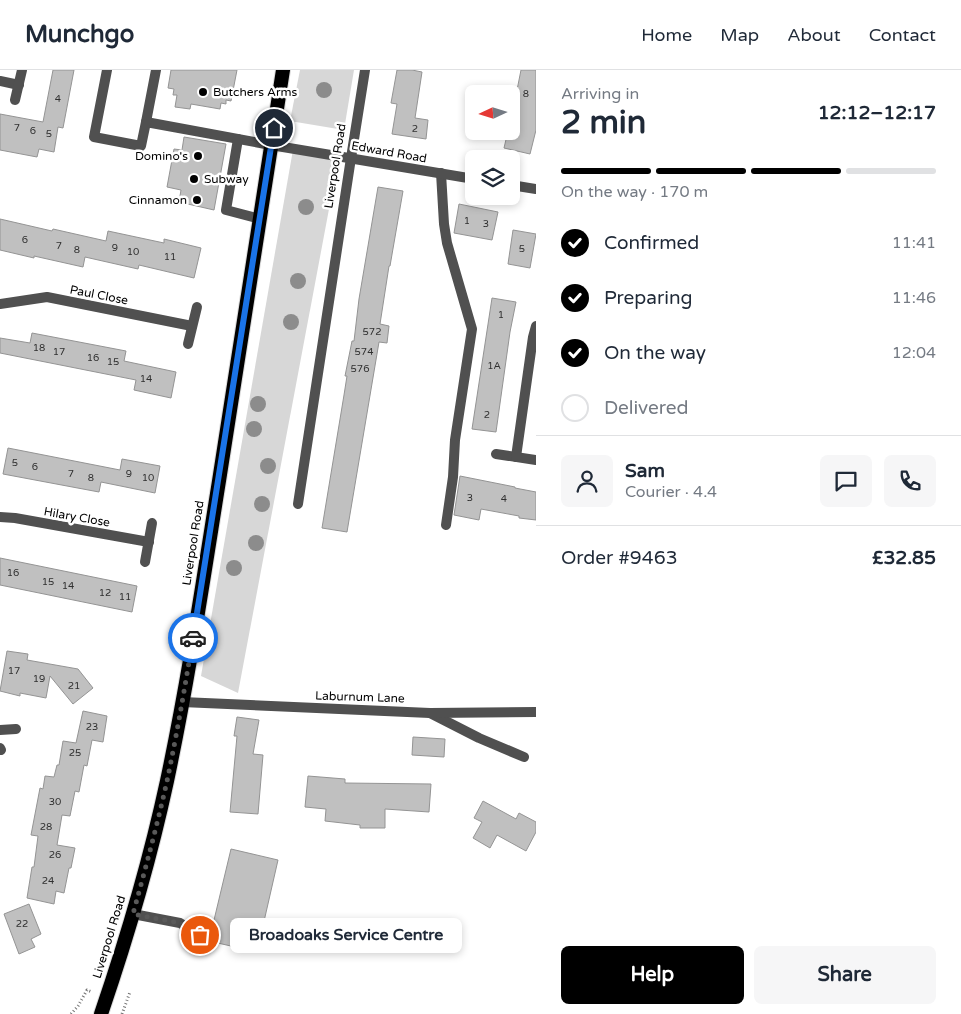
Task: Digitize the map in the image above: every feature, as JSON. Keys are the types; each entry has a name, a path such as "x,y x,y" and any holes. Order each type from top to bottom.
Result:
{"highway":[{"name":"Liverpool Road","path":"101,1014 133,914 165,790 182,702 283,70"}],"street":[{"path":"15,100 22,70"},
{"path":"107,70 94,137 141,146 156,70"},
{"name":"Liverpool Road","path":"298,504 365,70"},
{"path":"0,81 19,85"},
{"name":"Edward Road","path":"146,122 465,177"},
{"path":"238,139 226,210 260,219"},
{"path":"440,173 447,242 472,329 455,440 446,524"},
{"path":"520,186 536,189"},
{"name":"Paul Close","path":"0,304 47,297 192,326"},
{"path":"188,344 197,307"},
{"path":"516,457 536,326"},
{"path":"496,454 536,460"},
{"name":"Hilary Close","path":"0,517 149,542"},
{"path":"145,562 152,523"},
{"name":"Laburnum Lane","path":"182,702 430,713 536,712"},
{"path":"430,713 479,738 524,757"},
{"path":"0,730 16,729"},
{"path":"133,914 180,923 200,935"}],"path":[{"path":"71,1014 87,990"},
{"path":"122,1014 130,992"}],"shaded area":[{"path":"300,70 354,70 344,130 290,121"},
{"path":"294,144 339,156 238,693 201,676"}],"building":[{"path":"53,70 74,70 63,128 58,127 54,152 39,149 37,157 0,150 0,114 43,122"},
{"name":"Butchers Arms","path":"171,70 237,70 231,101 226,100 226,104 221,103 220,109 191,104 190,109 175,107 177,95 173,95 174,89 168,88"},
{"path":"397,70 422,72 415,118 428,120 426,139 392,134 397,104 391,103"},
{"path":"521,70 536,70 536,130 530,154 520,152 520,150 504,148 506,140 520,140 520,85 518,85"},
{"path":"184,137 226,144 214,210 179,202 181,190 167,187 174,149 182,150"},
{"path":"378,187 403,191 380,324 389,326 387,343 379,342 347,532 322,528 347,376 345,376 352,341 354,341 359,299"},
{"path":"459,204 498,212 492,240 454,233"},
{"path":"0,219 106,241 108,231 164,243 164,239 201,248 194,278 139,265 138,269 85,257 83,267 0,250"},
{"path":"513,230 536,234 530,268 508,264"},
{"path":"492,298 516,302 496,432 472,429"},
{"path":"32,333 126,351 124,361 176,372 171,398 134,390 136,380 0,353 0,338 30,343"},
{"path":"8,448 120,470 122,459 160,466 155,493 101,482 99,492 3,474"},
{"path":"460,476 536,492 536,520 481,509 479,520 454,515"},
{"path":"0,558 137,586 132,612 0,585"},
{"path":"7,651 28,654 27,660 78,669 93,688 73,704 50,676 46,698 20,693 20,696 0,691"},
{"path":"83,711 107,716 103,742 92,740 87,766 84,765 79,792 75,791 70,816 62,815 57,845 75,848 64,893 56,891 54,904 27,898 38,836 31,835 40,788 43,789 45,776 54,777 57,765 59,765 63,741 76,743"},
{"path":"237,717 259,720 253,754 263,755 258,814 230,812 237,736 234,736"},
{"path":"413,737 445,739 444,757 412,755"},
{"path":"308,776 345,779 345,783 431,784 429,812 385,809 385,828 360,828 360,825 325,821 326,809 305,807"},
{"path":"483,801 516,819 519,813 536,822 536,832 526,851 497,835 490,848 473,838 482,822 474,818"},
{"path":"231,849 278,860 257,952 209,941"},
{"path":"29,904 41,934 31,939 35,947 19,954 4,914"}],"way so far":[{"path":"193,638 167,782 133,914 180,923 200,935"}],"place":[{"name":"Butchers Arms","path":"203,92"},
{"name":"Domino's","path":"198,156"},
{"name":"Subway","path":"194,179"},
{"name":"Cinnamon","path":"197,200"},
{"name":"Broadoaks Service Centre","path":"200,935"}],"route":[{"path":"193,638 274,128"}]}
